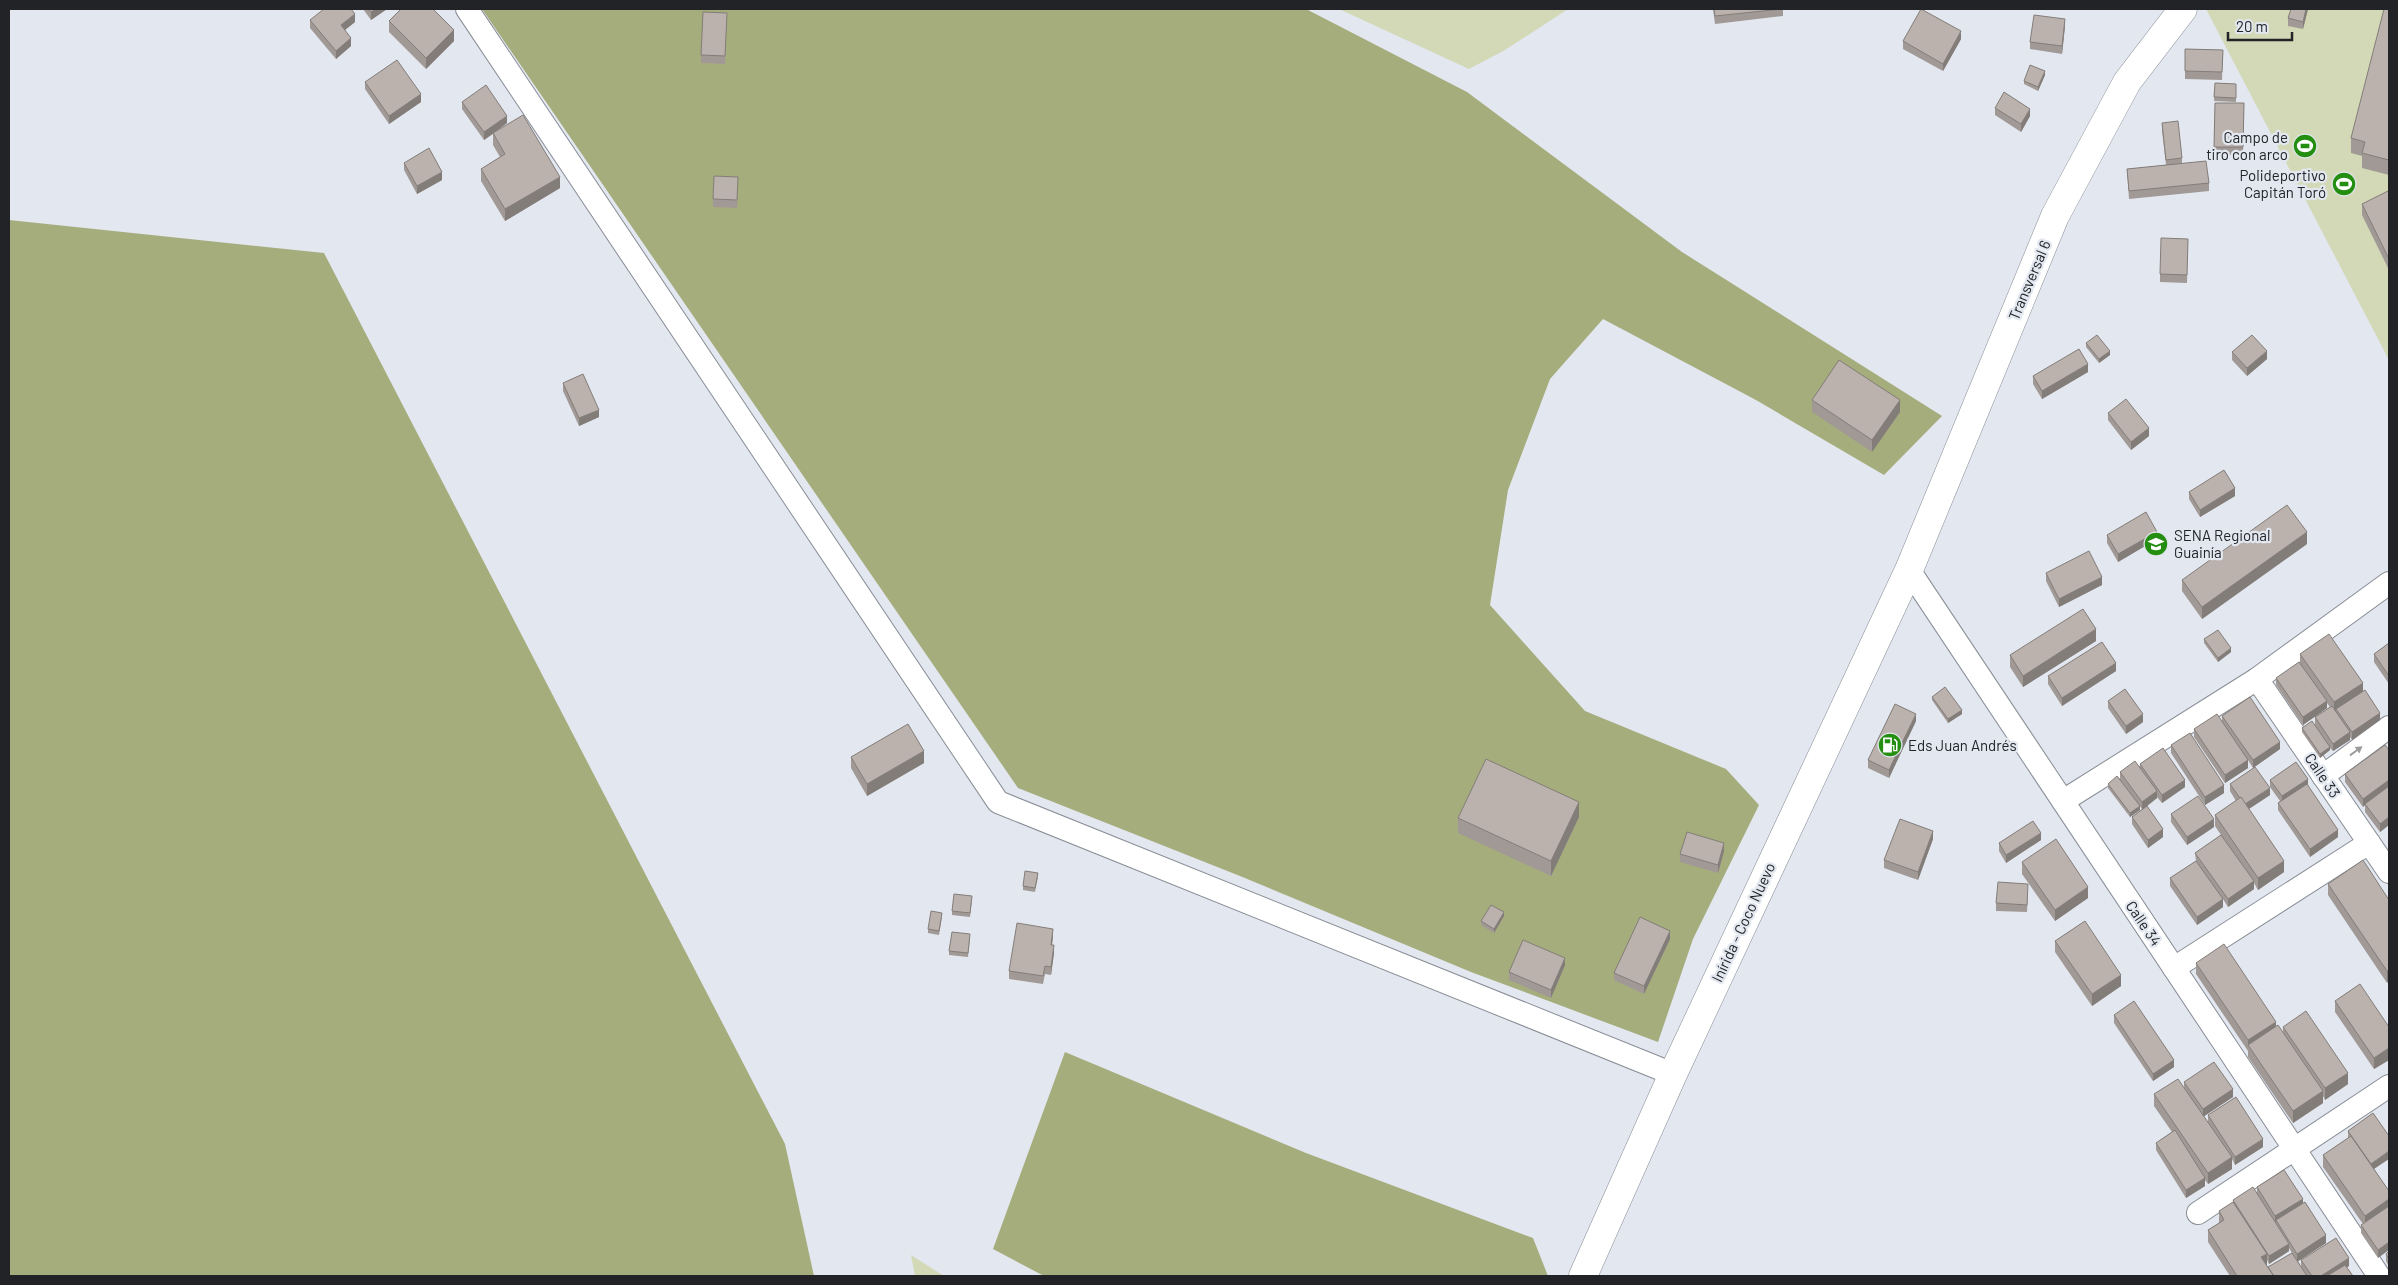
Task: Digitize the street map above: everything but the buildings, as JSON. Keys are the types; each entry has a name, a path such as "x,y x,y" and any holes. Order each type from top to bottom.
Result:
{"street":[{"path":"467,9 998,802 1673,1074"},
{"name":"Transversal 6","path":"1909,570 2055,216 2127,82 2183,9"},
{"name":"Inírida - Coco Nuevo","path":"1583,1276 1673,1074 1909,570"},
{"name":"Calle 34","path":"1909,570 2379,1276"},
{"path":"2063,801 2257,679 2389,583"},
{"name":"Calle 33","path":"2257,679 2389,872"},
{"path":"2323,776 2389,727"},
{"path":"2174,968 2369,842"},
{"path":"2198,1213 2389,1086"}],"green space":[{"path":"482,9 1306,9 1467,92 1682,252 1942,416 1884,475 1756,400 1603,319 1550,379 1508,490 1490,605 1585,711 1726,769 1759,805 1693,939 1658,1042 1471,972 1240,876 1018,788"},
{"path":"1339,9 1568,9 1505,50 1469,69"},
{"name":"Polideportivo Capitán Toró","path":"2206,9 2389,9 2389,360"},
{"path":"9,220 324,253 785,1144 814,1276 9,1276"},
{"path":"1065,1052 1306,1153 1533,1238 1548,1276 1044,1276 993,1249"},
{"path":"911,1255 944,1276 915,1276"}],"place":[{"name":"Campo de tiro con arco","path":"2305,146"},
{"name":"Polideportivo Capitán Toró","path":"2344,184"},
{"name":"SENA Regional Guainía","path":"2156,544"},
{"name":"Eds Juan Andrés","path":"1890,745"}]}
